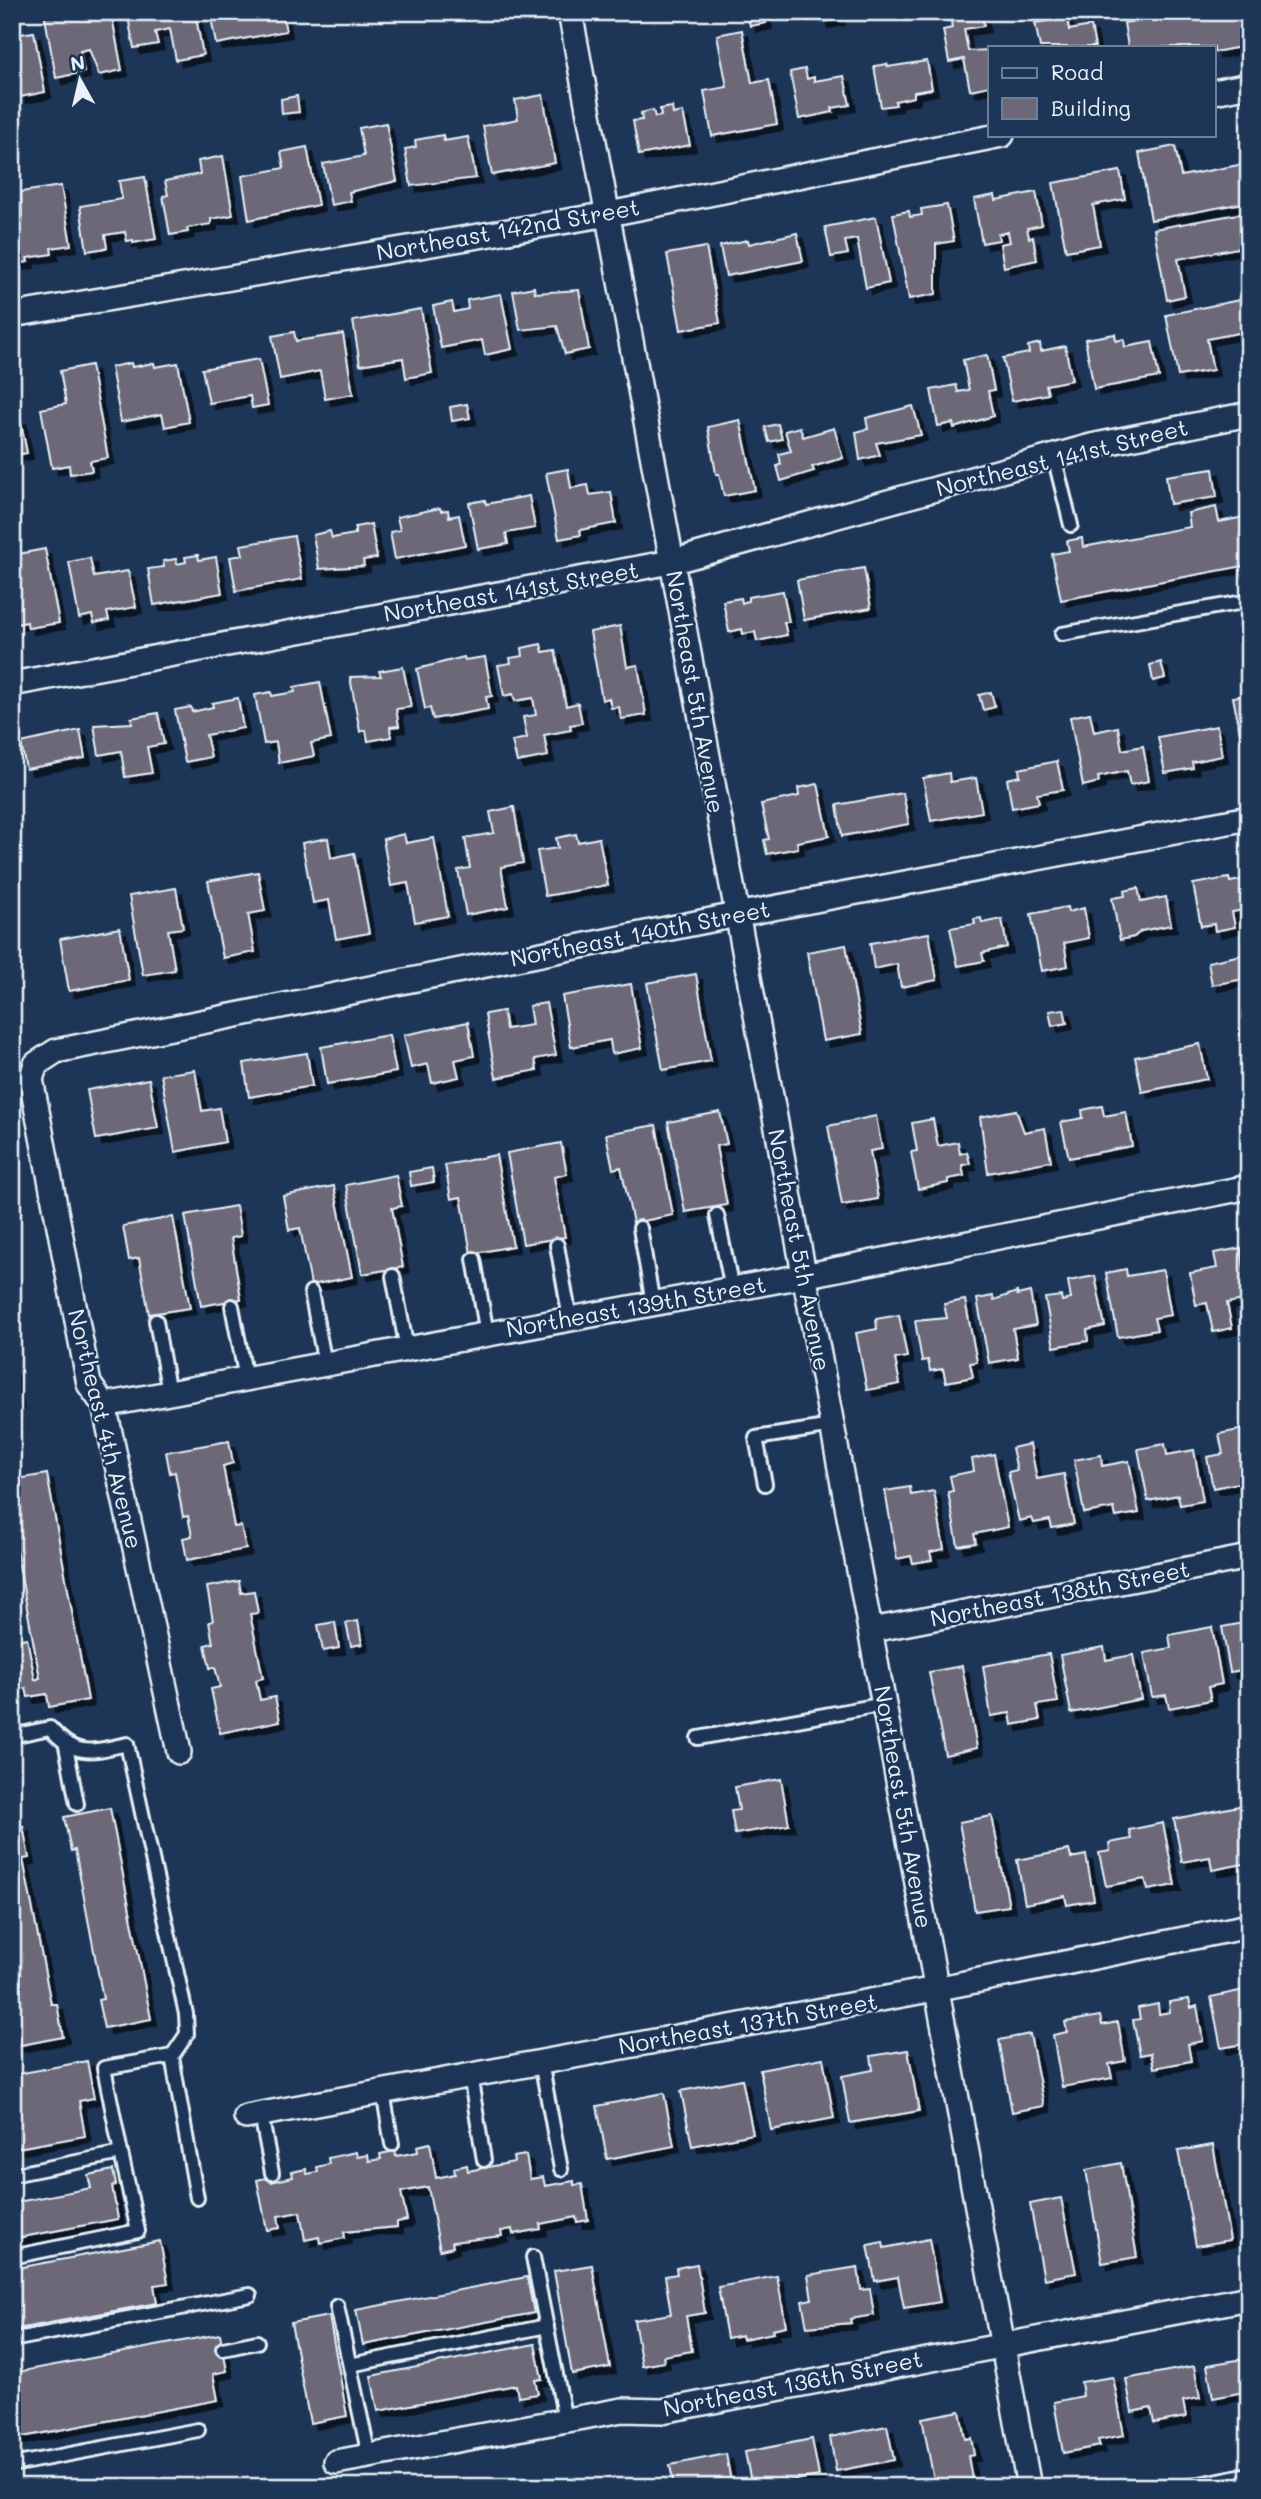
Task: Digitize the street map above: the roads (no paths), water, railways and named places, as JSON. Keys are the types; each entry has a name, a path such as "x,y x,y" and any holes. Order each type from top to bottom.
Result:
{"street":[{"name":"Northeast 5th Avenue","path":"570,12 1029,2487"},
{"path":"1216,92 1249,85"},
{"name":"Northeast 142nd Street","path":"12,315 609,214 997,136"},
{"name":"Northeast 141st Street","path":"12,684 671,562 1054,456 1249,414"},
{"name":"Northeast 140th Street","path":"36,1064 56,1051 736,915 1249,818"},
{"name":"Northeast 4th Avenue","path":"36,1064 32,1079 89,1384 104,1405 179,1752"},
{"name":"Northeast 139th Street","path":"104,1405 803,1276 1249,1187"},
{"name":"Northeast 138th Street","path":"872,1630 1249,1558"},
{"name":"Northeast 137th Street","path":"253,2116 935,1989 1249,1926"},
{"name":"Northeast 136th Street","path":"336,2462 622,2410 662,2411 1249,2298"}],"lane":[{"path":"1054,456 1071,525"},
{"path":"1062,634 1249,601"},
{"path":"717,1214 732,1289"},
{"path":"640,1228 653,1304"},
{"path":"556,1245 570,1319"},
{"path":"474,1259 487,1334"},
{"path":"393,1276 407,1349"},
{"path":"311,1292 325,1364"},
{"path":"232,1306 246,1379"},
{"path":"156,1321 169,1393"},
{"path":"765,1484 756,1438 832,1426"},
{"path":"698,1738 885,1704"},
{"path":"12,1736 50,1728 66,1746 77,1804"},
{"path":"66,1746 95,1751 127,1744 187,2014 187,2034 172,2056 197,2198"},
{"path":"12,2258 138,2231 104,2068 172,2056"},
{"path":"541,2062 561,2169"},
{"path":"470,2076 484,2160"},
{"path":"383,2092 392,2144"},
{"path":"253,2116 271,2173"},
{"path":"12,2175 121,2152"},
{"path":"534,2257 565,2420"},
{"path":"12,2340 250,2295"},
{"path":"337,2306 369,2456"},
{"path":"350,2365 547,2326"},
{"path":"223,2349 257,2342"},
{"path":"12,2465 198,2430"},
{"path":"1185,2487 1249,2474"}]}
